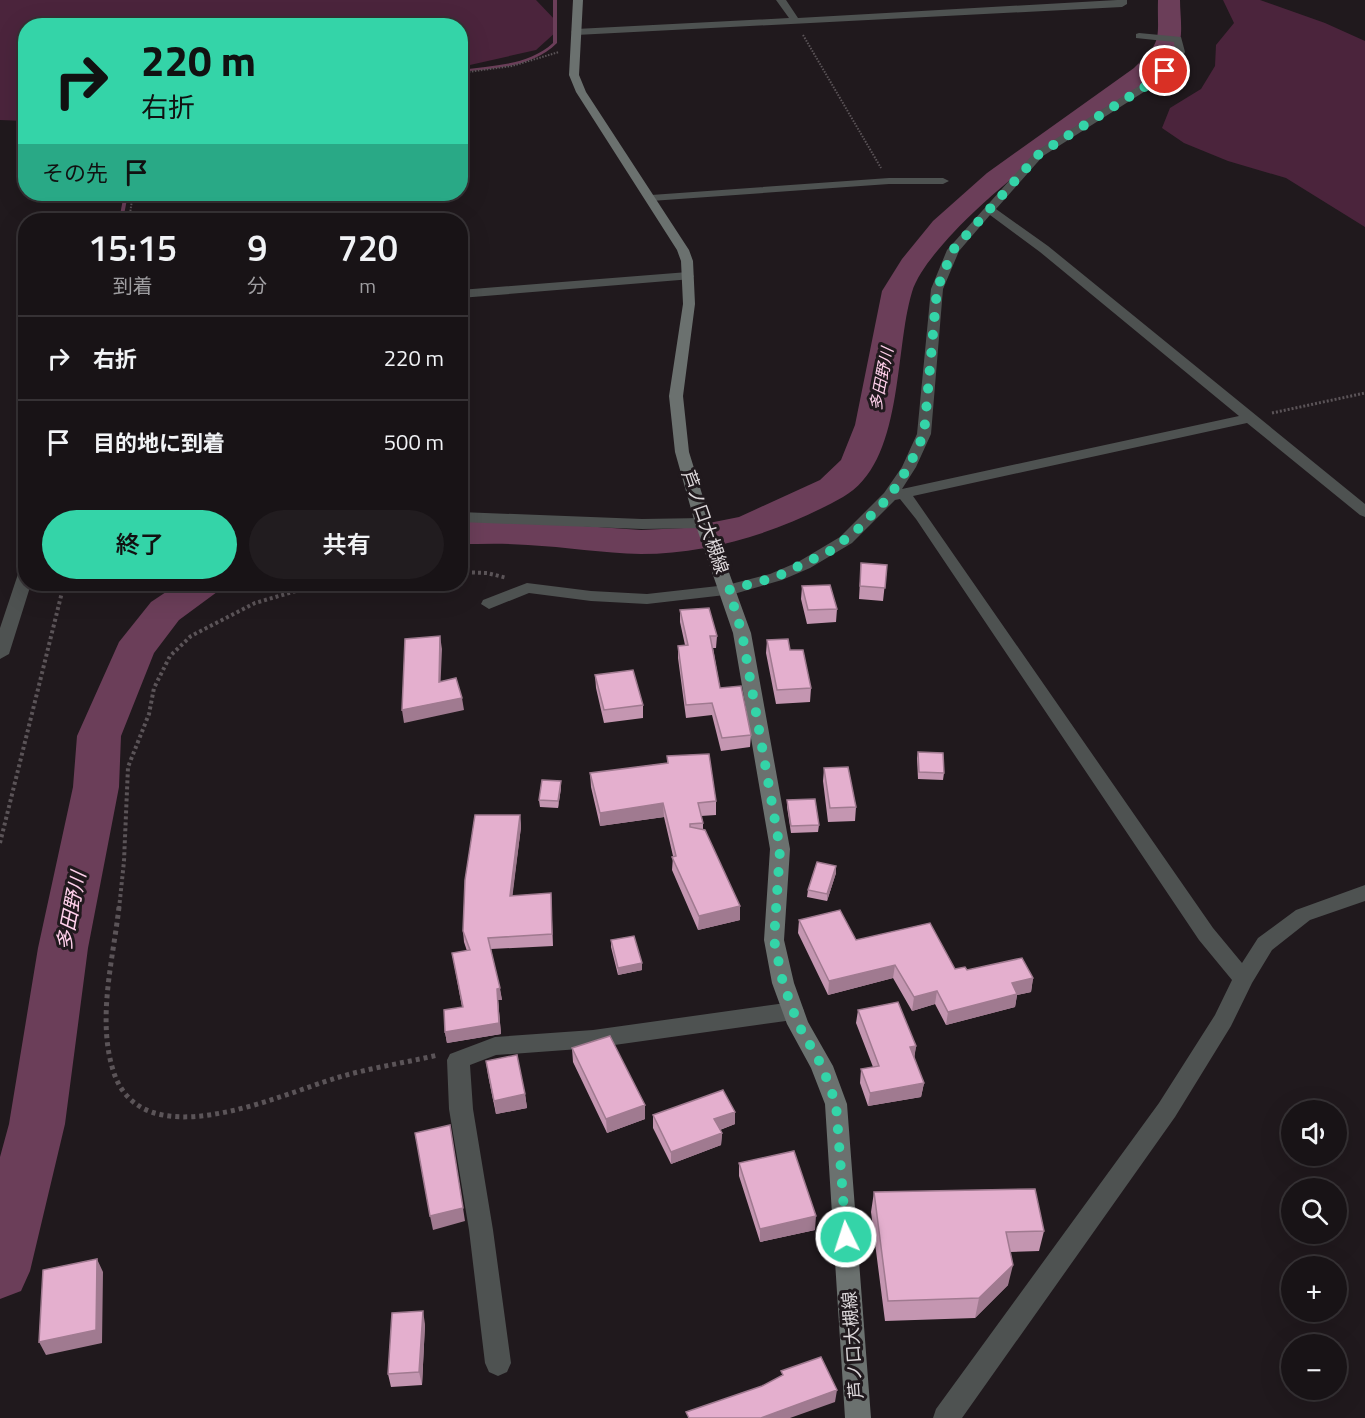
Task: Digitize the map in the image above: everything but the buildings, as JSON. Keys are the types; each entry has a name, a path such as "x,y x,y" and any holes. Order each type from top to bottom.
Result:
{"main road":[{"name":"芦ノ口大槻線","path":"578,0 574,75 581,92 683,250 688,276 689,304 678,372 677,417 682,452 703,523 729,590 742,633 772,793 780,849 774,940 783,983 793,1011 822,1066 836,1104 858,1418"}],"street":[{"path":"781,0 794,20"},
{"path":"576,32 1122,4 1122,0"},
{"path":"489,604 522,589 647,599 729,590 776,577 830,551 857,530 897,494 924,434 937,289 953,250 1039,154 1154,81 1176,60 1180,52 1178,39 1139,36"},
{"path":"651,198 889,181 943,181"},
{"path":"989,209 1044,249 1365,512"},
{"path":"468,293 688,276"},
{"path":"897,494 1250,418"},
{"path":"897,494 922,516 1037,689 1206,933 1243,978"},
{"path":"468,517 512,517 658,525 703,523"},
{"path":"0,654 20,591"},
{"path":"946,1418 1167,1110 1223,1020 1243,978 1265,944 1303,915 1365,893"},
{"path":"498,1363 481,1230 461,1108 458,1060 495,1046 593,1039 793,1011"}],"path":[{"path":"794,20 889,181"},
{"path":"468,72 512,66 575,49"},
{"path":"1250,418 1365,393"},
{"path":"468,572 487,573 511,579 522,589"},
{"path":"0,843 62,591"},
{"path":"296,591 255,603 191,636 170,656 154,688 149,714 128,767 124,861 105,1027 113,1071 128,1099 150,1112 177,1118 231,1111 339,1077 422,1058 442,1054 458,1060"}],"shaded area":[{"path":"0,0 536,0 557,22 557,31 536,50 468,65 468,18 18,18 18,121 0,120"},
{"path":"1223,0 1260,0 1325,23 1365,41 1365,227 1286,178 1228,161 1184,143 1162,128 1170,108 1201,89 1215,66 1216,45 1234,23"}],"waterway":[{"path":"468,70 524,61 546,51 555,43 555,0"},
{"name":"多田野川","path":"468,533 526,533 641,542 684,539 749,527 833,488 857,464 872,425 897,291 913,265 943,227 997,179 1105,98 1143,73 1165,53 1169,43 1169,0"},
{"path":"122,213 125,201"},
{"name":"多田野川","path":"0,1271 37,1124 63,948 96,787 99,736 134,651 165,611 193,591"}],"route":[{"path":"846,1237 836,1104 822,1066 798,1024 783,983 774,940 780,849 772,793 742,633 729,590 776,577 830,551 857,530 890,496 909,466 924,434 937,289 953,250 1039,154 1154,81 1165,71"}]}
